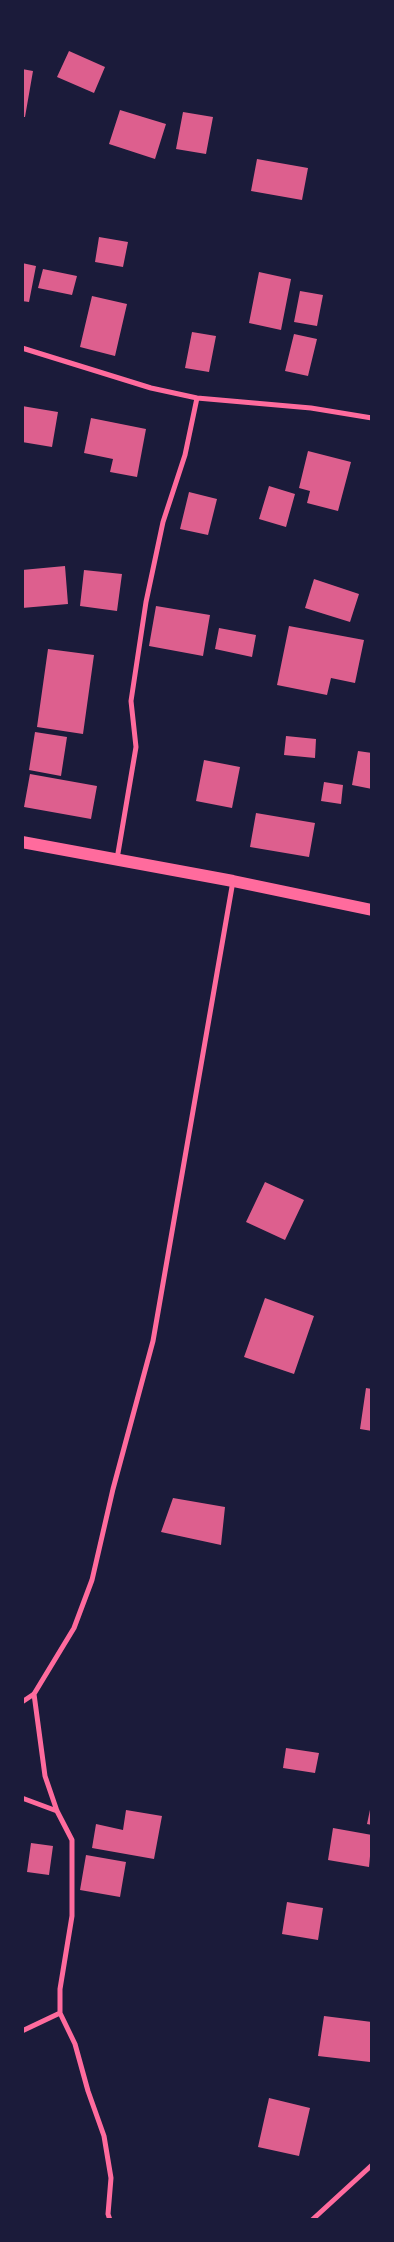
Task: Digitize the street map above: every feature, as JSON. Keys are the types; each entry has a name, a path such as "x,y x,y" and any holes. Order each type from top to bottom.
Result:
{"main road":[{"path":"22,842 233,881 372,910"}],"street":[{"path":"22,348 152,388 197,398 312,408 372,418"},
{"path":"117,859 136,747 132,701 146,602 163,522 185,455 197,398"},
{"path":"22,1702 34,1694 74,1628 92,1580 113,1488 152,1341 233,881"},
{"path":"34,1694 45,1776 57,1811 72,1840 72,1916 60,1989 60,2013 74,2044 104,2136 111,2178 108,2214 110,2220"},
{"path":"22,1798 57,1811"},
{"path":"22,2031 60,2013"},
{"path":"312,2220 372,2165"}],"building":[{"path":"69,51 105,67 94,93 57,77"},
{"path":"22,69 33,71 25,117 22,117"},
{"path":"120,110 166,124 155,159 109,144"},
{"path":"183,112 213,117 206,154 176,149"},
{"path":"257,159 308,168 302,200 251,191"},
{"path":"99,237 128,242 123,267 95,262"},
{"path":"22,263 36,266 29,302 22,301"},
{"path":"43,269 77,276 72,295 38,288"},
{"path":"259,272 291,279 281,330 249,323"},
{"path":"300,291 323,295 317,326 294,322"},
{"path":"92,296 127,304 115,356 80,347"},
{"path":"192,332 216,336 209,372 185,368"},
{"path":"294,334 317,339 308,376 285,371"},
{"path":"22,406 58,412 52,447 22,442"},
{"path":"91,418 146,429 137,477 110,472 113,459 84,453"},
{"path":"308,451 351,462 338,511 307,503 310,491 299,488"},
{"path":"269,486 295,494 286,527 259,519"},
{"path":"189,492 217,499 208,535 180,529"},
{"path":"65,566 68,604 22,608 22,570"},
{"path":"84,570 122,574 117,611 80,606"},
{"path":"314,579 359,594 350,622 305,608"},
{"path":"156,606 210,615 203,656 149,646"},
{"path":"289,626 364,640 355,683 331,678 327,695 277,685"},
{"path":"219,628 256,635 252,657 215,649"},
{"path":"48,649 94,655 83,734 37,727"},
{"path":"35,732 67,737 61,776 29,770"},
{"path":"286,736 316,739 315,758 284,755"},
{"path":"358,751 372,753 372,789 352,785"},
{"path":"204,760 240,767 232,808 196,801"},
{"path":"30,774 97,786 91,819 24,807"},
{"path":"324,782 343,785 341,804 321,801"},
{"path":"256,813 315,823 309,857 250,847"},
{"path":"265,1182 304,1200 285,1240 246,1222"},
{"path":"265,1298 314,1316 294,1374 244,1357"},
{"path":"366,1388 372,1389 372,1431 360,1429"},
{"path":"173,1498 225,1507 221,1545 161,1532"},
{"path":"286,1748 319,1753 315,1773 283,1768"},
{"path":"372,1806 372,1825 367,1824"},
{"path":"126,1810 162,1816 154,1859 92,1848 96,1824 123,1830"},
{"path":"333,1828 372,1835 369,1867 328,1860"},
{"path":"31,1843 53,1846 49,1875 27,1872"},
{"path":"86,1855 126,1862 120,1897 80,1890"},
{"path":"287,1902 323,1908 318,1940 282,1934"},
{"path":"324,2016 372,2022 370,2062 318,2056"},
{"path":"269,2098 310,2108 299,2156 258,2147"}]}
